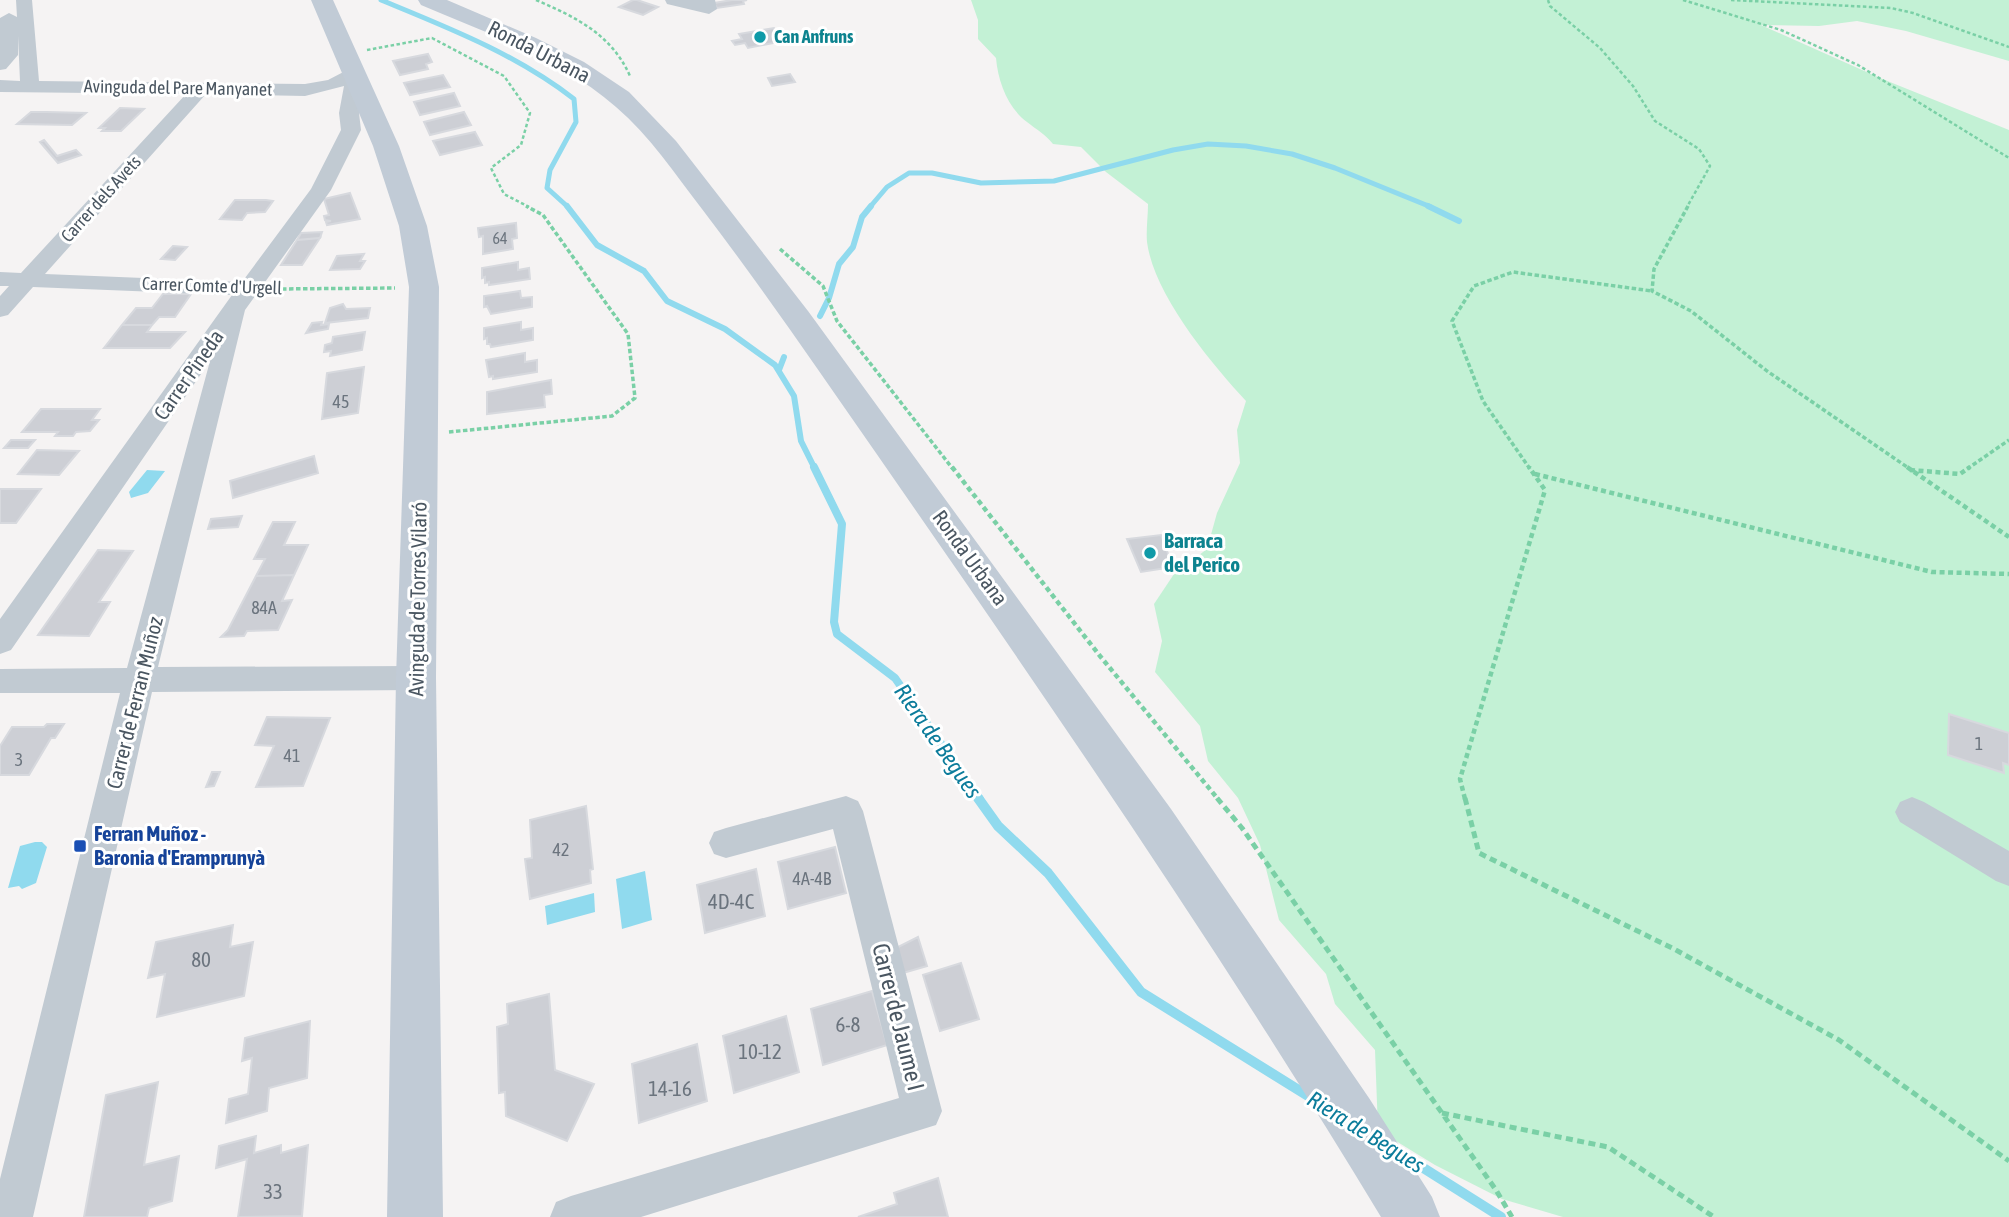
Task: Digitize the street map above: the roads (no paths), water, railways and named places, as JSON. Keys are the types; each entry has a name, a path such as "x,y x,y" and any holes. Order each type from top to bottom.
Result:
{"main road":[{"name":"Avinguda de Torres Vilaró","path":"322,0 351,75 386,146 413,226 424,287 416,678 415,1217"},
{"name":"Ronda Urbana","path":"429,0 533,44 577,67 619,96 656,134 777,290 985,579 1266,984 1412,1217"}],"street":[{"path":"0,65 9,55 9,0"},
{"path":"24,0 30,87"},
{"path":"673,0 709,9 707,0"},
{"name":"Avinguda del Pare Manyanet","path":"0,86 304,90 351,75"},
{"name":"Carrer Pineda","path":"0,642 321,190 351,130 351,75"},
{"name":"Carrer dels Avets","path":"0,310 202,88"},
{"name":"Carrer Comte d'Urgell","path":"0,279 29,279 242,300"},
{"name":"Carrer de Ferran Muñoz","path":"12,1217 139,680 242,300"},
{"path":"0,681 416,678"},
{"name":"Carrer de Jaume I","path":"571,1217 922,1111 846,811 726,843"},
{"path":"1912,812 2009,870"}],"water":[{"path":"147,470 165,471 148,493 131,498 129,492"},
{"path":"42,842 47,847 36,883 22,889 19,886 8,888 20,846"},
{"path":"645,871 652,920 622,929 616,879"},
{"path":"594,893 595,912 547,925 545,906"}],"waterway":[{"name":"Riera de Begues","path":"381,0 505,55 574,99 576,122 550,170 547,188 567,206"},
{"path":"870,207 887,187 909,173 932,173 981,183 1054,181 1173,150 1208,144 1246,146 1292,154 1335,168 1431,207"},
{"name":"Riera de Begues","path":"567,206 597,245 644,271 667,301 725,329 775,365 794,396 801,441 814,467"},
{"path":"820,316 829,298 839,264 853,247 862,217 871,206"},
{"path":"1428,206 1459,221"},
{"path":"779,370 784,357"},
{"name":"Riera de Begues","path":"814,467 842,524 834,622 837,634 895,678 980,799"},
{"name":"Riera de Begues","path":"978,798 998,826 1048,873 1141,992 1313,1099"},
{"name":"Riera de Begues","path":"1398,1152 1501,1217"}],"place":[{"name":"Can Anfruns","path":"760,37"},
{"name":"Barraca del Perico","path":"1150,553"},
{"name":"Ferran Muñoz - Baronia d'Eramprunyà","path":"80,846"}]}
